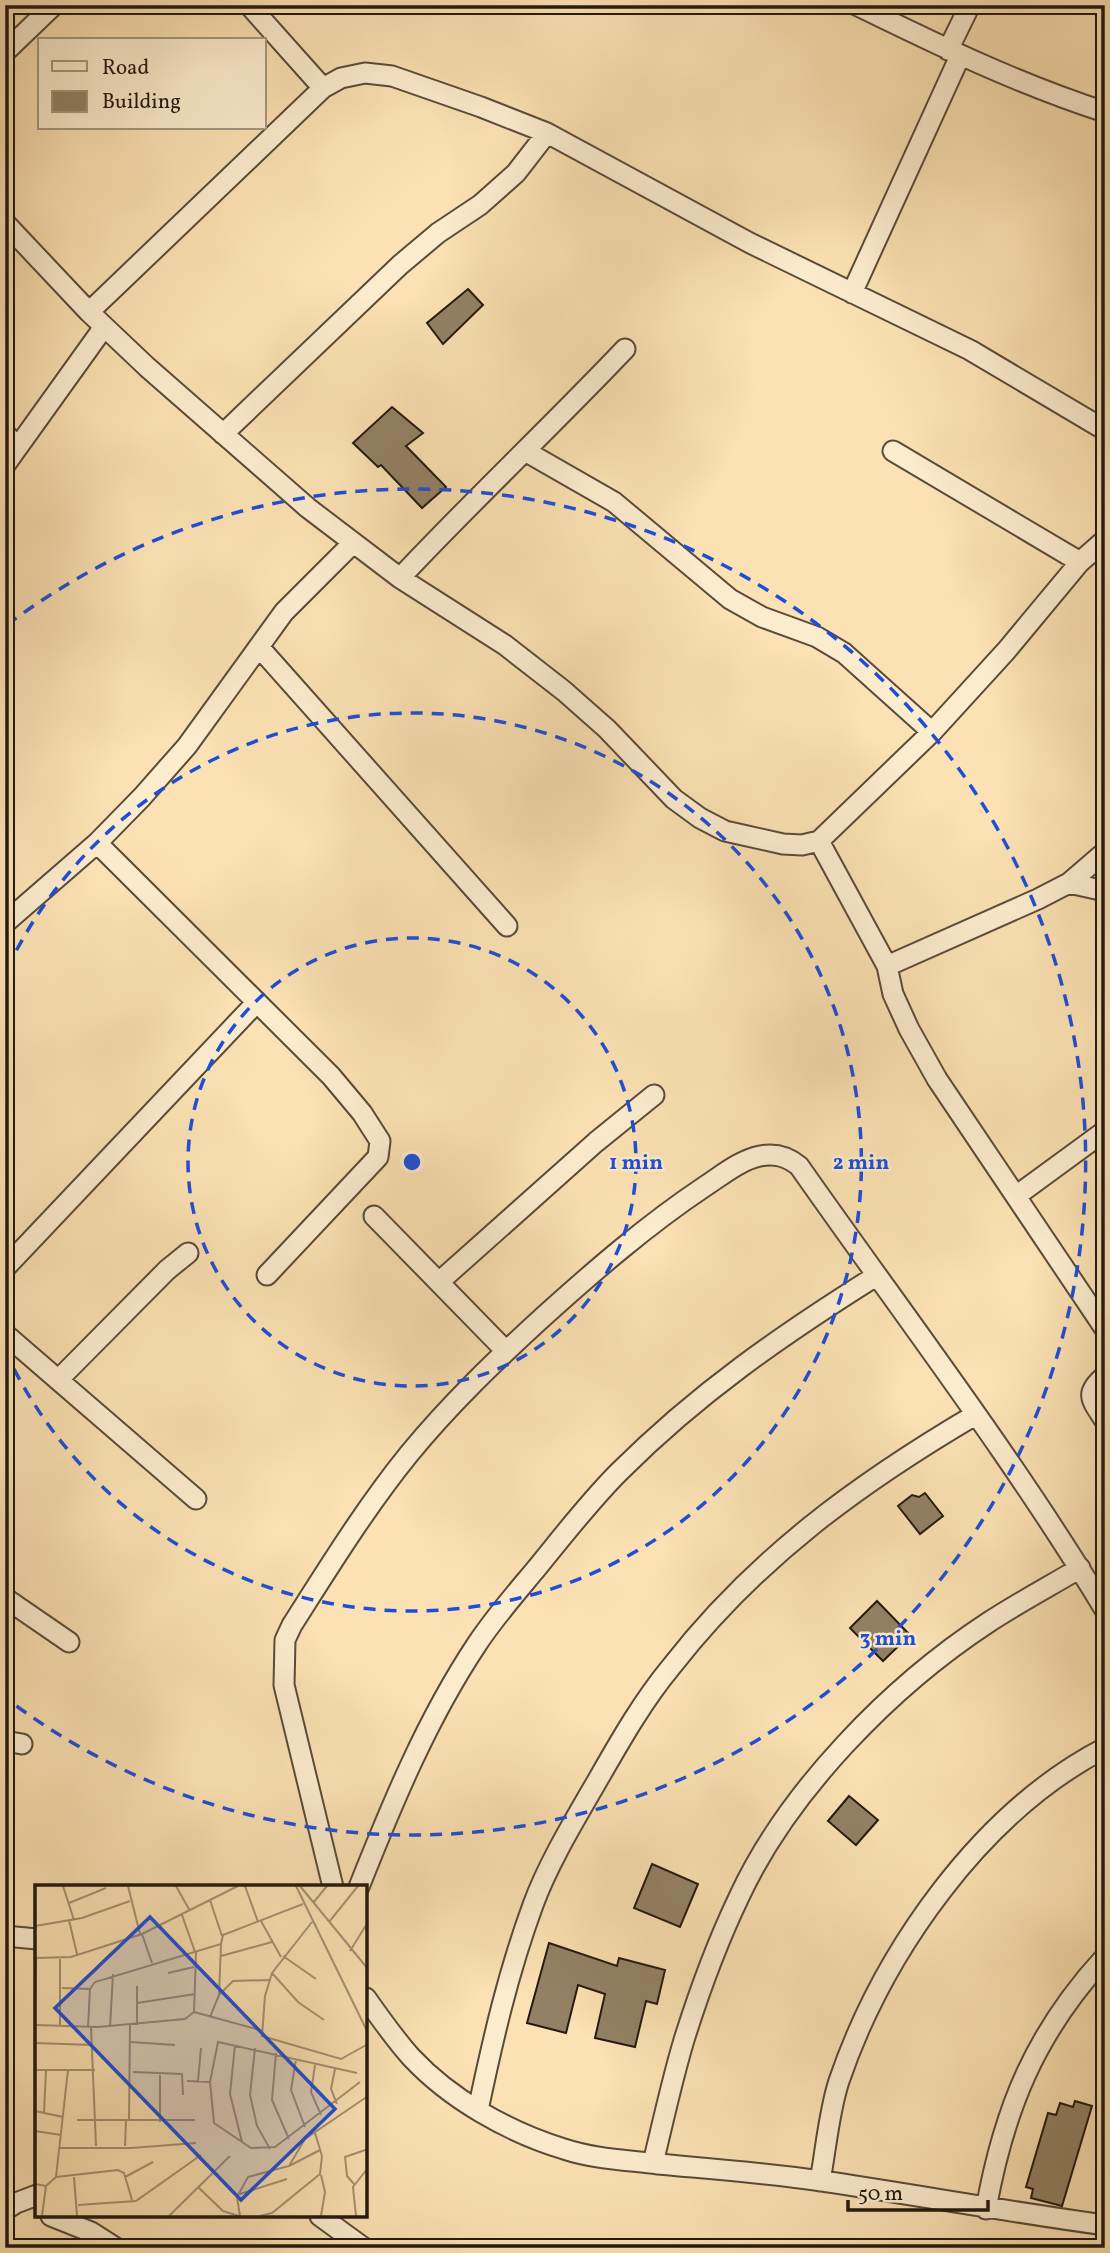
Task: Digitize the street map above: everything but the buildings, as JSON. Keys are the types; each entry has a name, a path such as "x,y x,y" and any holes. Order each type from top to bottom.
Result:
{"street":[{"path":"5,52 54,5"},
{"path":"249,5 323,88"},
{"path":"856,5 954,53 1064,99 1105,112"},
{"path":"852,293 954,53 970,5"},
{"path":"89,312 323,88 341,78 365,73 392,76 547,132 750,243 970,350 1105,430"},
{"path":"223,434 400,265 439,233 480,205 516,173 547,132"},
{"path":"5,223 104,327 308,508 400,578 505,645 607,729 674,799 700,818 725,831 754,839 802,845 819,841 932,732 1006,651 1080,562 1105,540"},
{"path":"5,465 12,440 104,327"},
{"path":"400,578 625,349"},
{"path":"525,451 614,502 730,599 762,617 817,637 844,653 932,732"},
{"path":"893,451 1080,562"},
{"path":"5,923 97,843 187,746 284,612 353,542"},
{"path":"259,648 507,926"},
{"path":"819,841 887,966 893,994 937,1079 1105,1329"},
{"path":"97,843 347,1094 380,1141 377,1157 267,1275"},
{"path":"887,966 1069,883 1105,852"},
{"path":"1069,883 1105,891"},
{"path":"5,1268 257,1002"},
{"path":"439,1282 596,1142 654,1095"},
{"path":"1016,1196 1105,1130"},
{"path":"333,1885 285,1685 285,1640 292,1625 333,1560 408,1456 450,1405 568,1294 669,1210 743,1162 757,1156 780,1155 799,1166 975,1415 1080,1568 1105,1610"},
{"path":"374,1216 506,1351"},
{"path":"58,1380 167,1270 188,1253"},
{"path":"360,1885 389,1812 457,1677 478,1642 558,1542 617,1474 710,1390 758,1353 876,1276"},
{"path":"5,1334 196,1499"},
{"path":"1105,1376 1093,1386 1091,1392 1091,1398 1105,1421"},
{"path":"478,2110 502,1998 534,1903 582,1806 621,1740 670,1668 695,1637 782,1548 877,1475 975,1415"},
{"path":"653,2163 684,2041 716,1951 740,1895 776,1831 857,1731 892,1697 989,1622 1080,1568"},
{"path":"5,1598 69,1642"},
{"path":"820,2181 838,2084 880,1986 904,1944 951,1879 1016,1811 1041,1788 1105,1748"},
{"path":"5,1936 35,1939"},
{"path":"986,2209 1001,2140 1029,2067 1063,2006 1105,1957"},
{"path":"368,2001 411,2058 437,2082 478,2110 520,2133 565,2150 618,2161 820,2181 986,2209 1105,2225"},
{"path":"10,2207 35,2196"},
{"path":"10,2207 35,2211"},
{"path":"56,2218 91,2232 116,2248"},
{"path":"323,2218 364,2248"}]}
